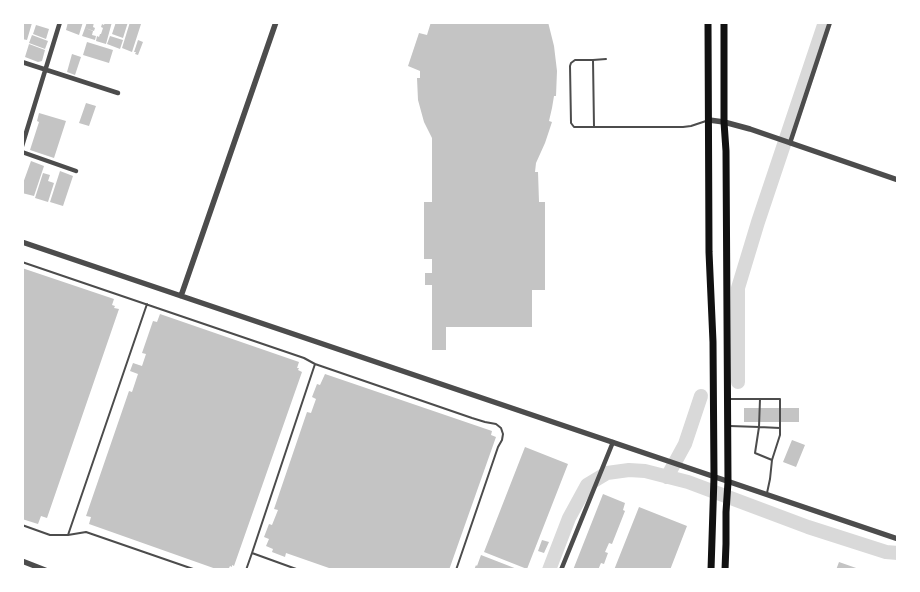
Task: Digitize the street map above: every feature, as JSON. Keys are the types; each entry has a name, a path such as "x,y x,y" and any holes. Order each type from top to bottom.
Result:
{"highway":[{"path":"708,22 709,252 713,342 714,477 711,570"},
{"path":"724,22 728,399 728,493 725,570"}],"street":[{"path":"22,146 60,22"},
{"path":"181,296 276,22"},
{"path":"790,143 830,22"},
{"path":"22,62 118,93"},
{"path":"709,120 724,122 898,180"},
{"path":"22,152 76,170"},
{"path":"22,242 898,539"},
{"path":"561,570 613,442"},
{"path":"22,561 45,570"}],"lane":[{"path":"606,59 575,60 571,63 571,123 576,127 683,127 709,120"},
{"path":"593,60 594,127"},
{"path":"22,262 304,358 315,364 472,418 496,424 501,428 502,440 456,570"},
{"path":"68,535 147,304"},
{"path":"246,570 315,364"},
{"path":"728,399 780,399 780,435 772,460 767,495"},
{"path":"760,399 759,427 755,453 772,460"},
{"path":"728,426 780,428"},
{"path":"22,525 50,535 86,532 196,570"},
{"path":"252,553 299,570"}],"building":[{"path":"22,22 32,23 27,40 22,39"},
{"path":"68,22 83,22 79,35 66,30"},
{"path":"87,22 94,22 94,31 85,28"},
{"path":"105,22 112,22 106,44 96,41 97,36 99,37 101,34 102,24 104,25"},
{"path":"116,22 128,22 123,38 112,34"},
{"path":"130,22 141,24 132,52 122,48"},
{"path":"431,22 548,22 554,46 557,71 556,96 554,96 549,121 552,122 536,163 535,172 538,172 539,202 545,202 545,290 532,290 532,327 446,327 446,350 432,350 432,285 425,285 425,273 432,273 432,259 424,259 424,202 432,202 432,138 424,122 418,100 417,78 420,78 420,71 408,66 419,33 427,35"},
{"path":"36,25 49,29 46,39 33,34"},
{"path":"85,28 93,31 92,35 96,36 95,40 82,36"},
{"path":"32,35 48,41 45,49 29,43"},
{"path":"110,36 123,40 120,49 107,44"},
{"path":"138,40 143,42 138,55 134,52"},
{"path":"87,42 113,50 109,63 83,55"},
{"path":"29,44 45,50 42,61 38,62 25,57"},
{"path":"72,54 81,57 75,75 67,72"},
{"path":"86,103 96,106 89,126 79,123"},
{"path":"39,113 66,121 54,158 30,150 39,122 37,121"},
{"path":"31,161 44,166 34,196 22,193 22,186"},
{"path":"60,171 73,176 63,206 50,202"},
{"path":"43,173 50,175 48,181 54,183 48,202 35,198"},
{"path":"22,268 114,299 112,305 115,306 114,308 119,309 47,518 41,516 38,524 22,519"},
{"path":"160,314 299,362 297,368 302,372 234,566 230,566 228,570 219,570 89,524 91,517 86,516 129,391 132,392 138,374 130,371 133,363 142,366 146,354 142,353 153,321 157,322"},
{"path":"325,374 492,431 491,435 496,437 449,570 329,570 329,568 286,553 285,557 272,552 273,549 266,546 269,539 264,537 269,524 272,525 278,510 274,509 307,412 311,413 316,399 312,397 317,384 320,385"},
{"path":"744,408 799,408 799,422 744,422"},
{"path":"792,440 805,445 796,467 783,462"},
{"path":"525,447 568,464 527,569 484,552"},
{"path":"603,494 625,503 623,510 625,511 612,544 609,543 605,552 608,553 604,564 601,563 598,570 573,570"},
{"path":"639,507 687,526 670,570 614,570"},
{"path":"542,540 549,542 544,553 538,551"},
{"path":"481,555 517,569 517,570 474,570"},
{"path":"839,562 859,569 859,570 836,570"}],"waterway":[{"path":"738,382 738,288 758,222 825,22"},
{"path":"667,477 685,444 701,396"},
{"path":"549,570 569,518 587,485 607,473 629,470 645,471 688,482 808,527 886,552 898,553"}]}
